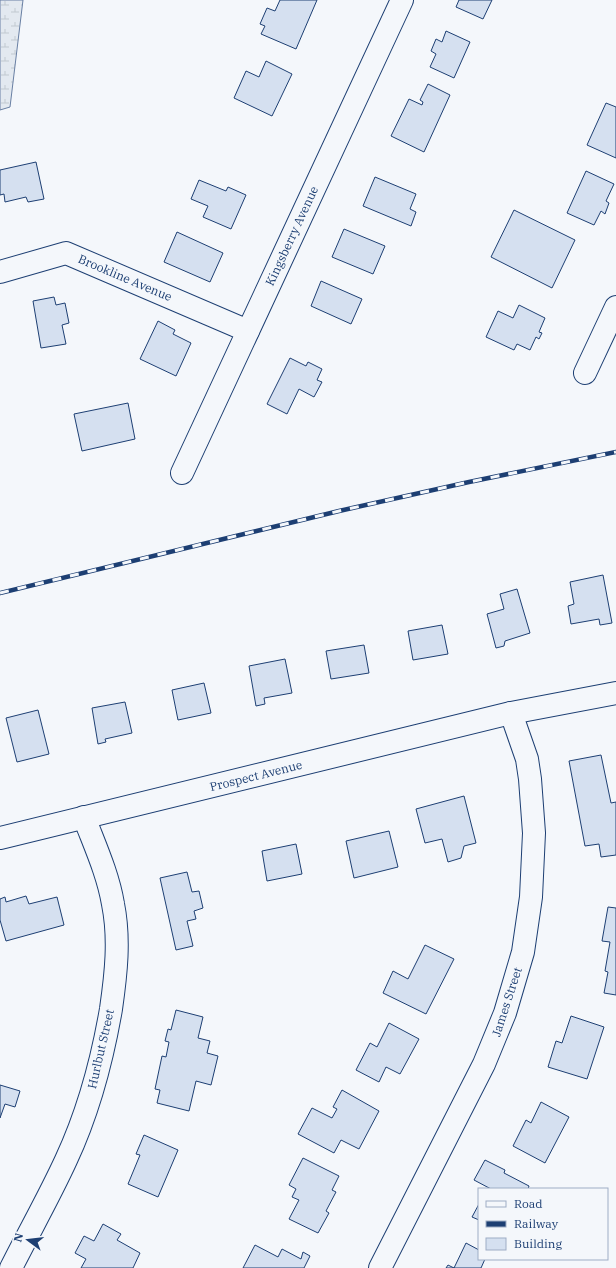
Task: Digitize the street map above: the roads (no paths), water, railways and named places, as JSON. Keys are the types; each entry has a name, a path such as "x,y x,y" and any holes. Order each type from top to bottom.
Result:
{"street":[{"name":"Kingsberry Avenue","path":"182,473 402,0"},
{"name":"Brookline Avenue","path":"0,272 66,253 248,331"},
{"path":"585,373 616,307"},
{"name":"Prospect Avenue","path":"0,838 511,713 616,693"},
{"name":"James Street","path":"380,1268 484,1064 505,1013 522,952 531,898 534,833 528,759 511,713"},
{"name":"Hurlbut Street","path":"11,1268 67,1159 89,1102 105,1042 115,981 117,939 113,904 104,870 84,818"}],"railway":[{"path":"0,593 339,511 469,482 616,452"}]}
